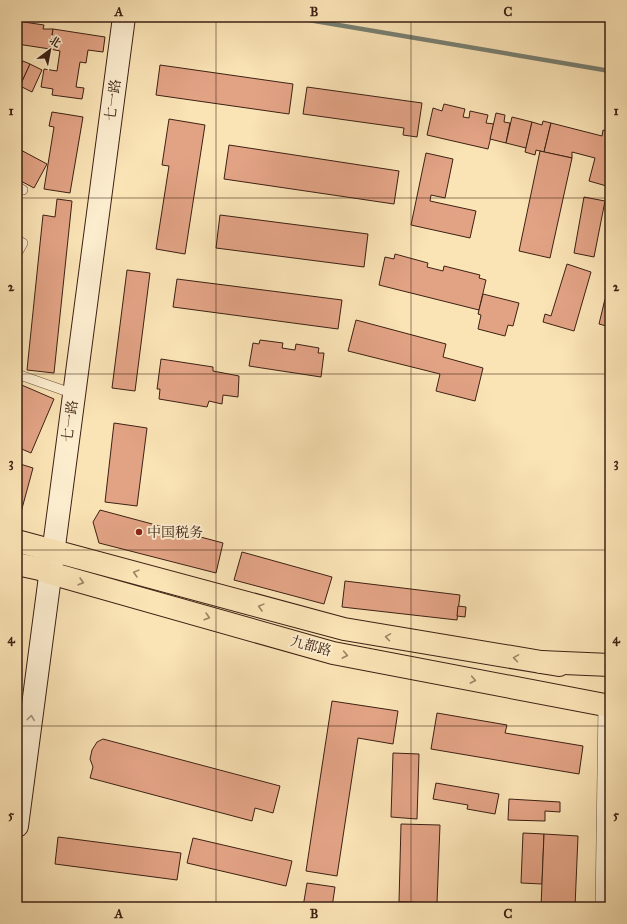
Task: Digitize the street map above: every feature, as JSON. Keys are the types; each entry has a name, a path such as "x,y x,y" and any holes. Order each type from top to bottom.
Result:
{"main road":[{"name":"九都路","path":"17,541 344,629 610,672"},
{"name":"九都路","path":"17,564 40,569 333,653 609,706"},
{"path":"541,662 610,665"}],"street":[{"name":"七一路","path":"17,826 74,394 121,18"},
{"path":"605,907 609,706"}],"lane":[{"path":"17,240 23,243 17,254"},
{"path":"17,374 74,394"}],"building":[{"path":"17,21 44,25 43,29 53,29 50,49 17,44"},
{"path":"53,29 105,37 103,52 88,50 86,63 80,62 76,87 84,88 82,99 52,95 53,89 41,87 44,69 57,71 60,51 50,49"},
{"path":"23,61 30,64 20,86 17,85 17,74"},
{"path":"30,64 42,70 32,92 20,86"},
{"path":"160,65 293,84 289,114 156,95"},
{"path":"307,87 422,103 417,137 403,135 404,128 303,114"},
{"path":"444,104 465,109 463,117 469,118 470,111 488,115 486,123 494,124 488,149 427,135 433,108 442,111"},
{"path":"52,112 83,117 70,193 44,189 54,127 49,126"},
{"path":"496,113 505,115 504,122 510,123 506,143 490,139"},
{"path":"512,117 532,122 526,148 506,143"},
{"path":"169,119 205,125 185,254 156,249 169,166 162,165"},
{"path":"543,121 551,123 544,152 536,150 535,155 525,152 532,122 542,125"},
{"path":"551,123 602,136 603,130 610,132 610,187 589,181 595,158 572,152 572,158 544,152"},
{"path":"229,145 399,171 394,204 224,179"},
{"path":"17,148 47,164 34,188 17,179"},
{"path":"540,151 572,158 550,258 519,251"},
{"path":"426,153 453,159 445,198 431,195 430,201 476,211 470,238 411,225"},
{"path":"584,197 605,201 594,257 574,253"},
{"path":"57,199 72,201 54,373 27,370 43,215 55,217"},
{"path":"220,215 368,234 364,267 216,248"},
{"path":"395,254 428,263 427,267 443,271 444,266 480,275 479,278 486,280 479,310 379,285 385,257 394,259"},
{"path":"567,264 591,272 574,331 543,322 545,314 551,316"},
{"path":"127,270 150,273 135,391 112,388"},
{"path":"177,279 342,300 338,329 173,307"},
{"path":"483,294 519,303 513,326 508,325 505,336 478,329 481,315 478,314"},
{"path":"605,299 610,301 610,327 599,324"},
{"path":"356,320 446,344 443,357 483,368 475,401 436,391 440,374 348,351"},
{"path":"260,340 283,343 282,348 295,350 296,344 319,348 318,353 324,353 321,377 249,366 253,343 259,344"},
{"path":"161,359 213,367 213,371 239,376 238,397 223,395 222,404 209,401 207,407 159,399 160,389 157,389"},
{"path":"17,383 54,399 31,453 17,447"},
{"path":"114,423 147,428 137,506 105,502"},
{"path":"17,463 33,468 20,516 17,515"},
{"name":"中国税务","path":"100,510 223,543 216,573 99,543 93,522"},
{"path":"242,552 332,577 324,604 234,580"},
{"path":"345,581 460,595 457,620 342,607"},
{"path":"458,606 466,607 465,617 457,616"},
{"path":"332,701 398,711 393,744 358,738 337,876 306,871"},
{"path":"437,713 507,725 505,733 583,746 579,774 431,749"},
{"path":"103,739 280,786 273,813 255,808 252,821 90,778 93,767 90,759 92,750 97,742"},
{"path":"393,753 419,754 417,819 391,817"},
{"path":"436,783 499,794 495,814 467,809 468,805 433,799"},
{"path":"509,799 560,802 560,812 545,811 545,821 508,820"},
{"path":"401,824 440,825 437,903 399,902"},
{"path":"523,833 544,834 542,884 521,883"},
{"path":"544,834 578,836 575,907 541,907"},
{"path":"58,837 181,853 177,880 55,864"},
{"path":"193,838 292,861 286,886 187,863"},
{"path":"307,883 335,887 332,907 303,907"},
{"path":"399,902 453,903 453,907 399,907"}],"waterway":[{"path":"291,17 610,71"}],"place":[{"name":"中国税务","path":"139,532"}]}
